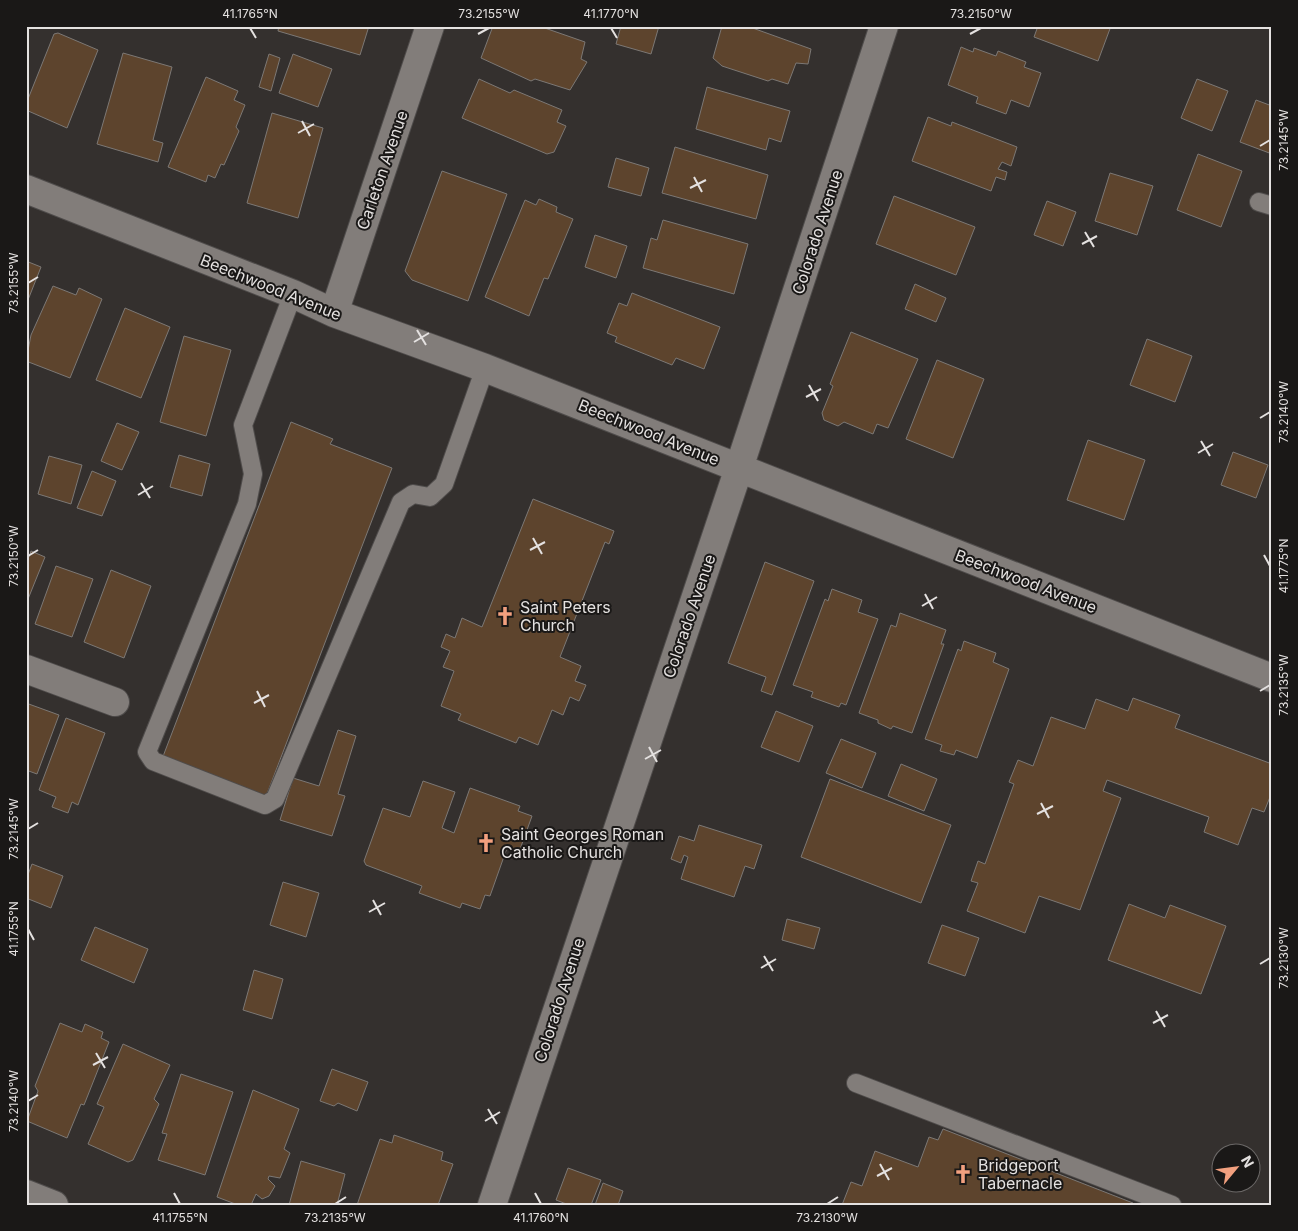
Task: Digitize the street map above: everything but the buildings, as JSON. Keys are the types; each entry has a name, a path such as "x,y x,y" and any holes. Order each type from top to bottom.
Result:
{"street":[{"name":"Carleton Avenue","path":"334,313 430,26"},
{"name":"Colorado Avenue","path":"492,1205 739,468 884,26"},
{"name":"Beechwood Avenue","path":"26,189 292,294 334,313 485,368 1272,678"},
{"path":"26,669 115,702"},
{"path":"26,1194 54,1205"}],"lane":[{"path":"292,294 243,425 252,474 247,504 148,752 153,761 265,804 275,799 401,502 413,494 430,496 444,484 485,368"},
{"path":"856,1083 1172,1205"}],"place":[{"name":"Saint Peters Church","path":"505,616"},
{"name":"Saint Georges Roman Catholic Church","path":"486,843"},
{"name":"Bridgeport Tabernacle","path":"963,1174"}]}
